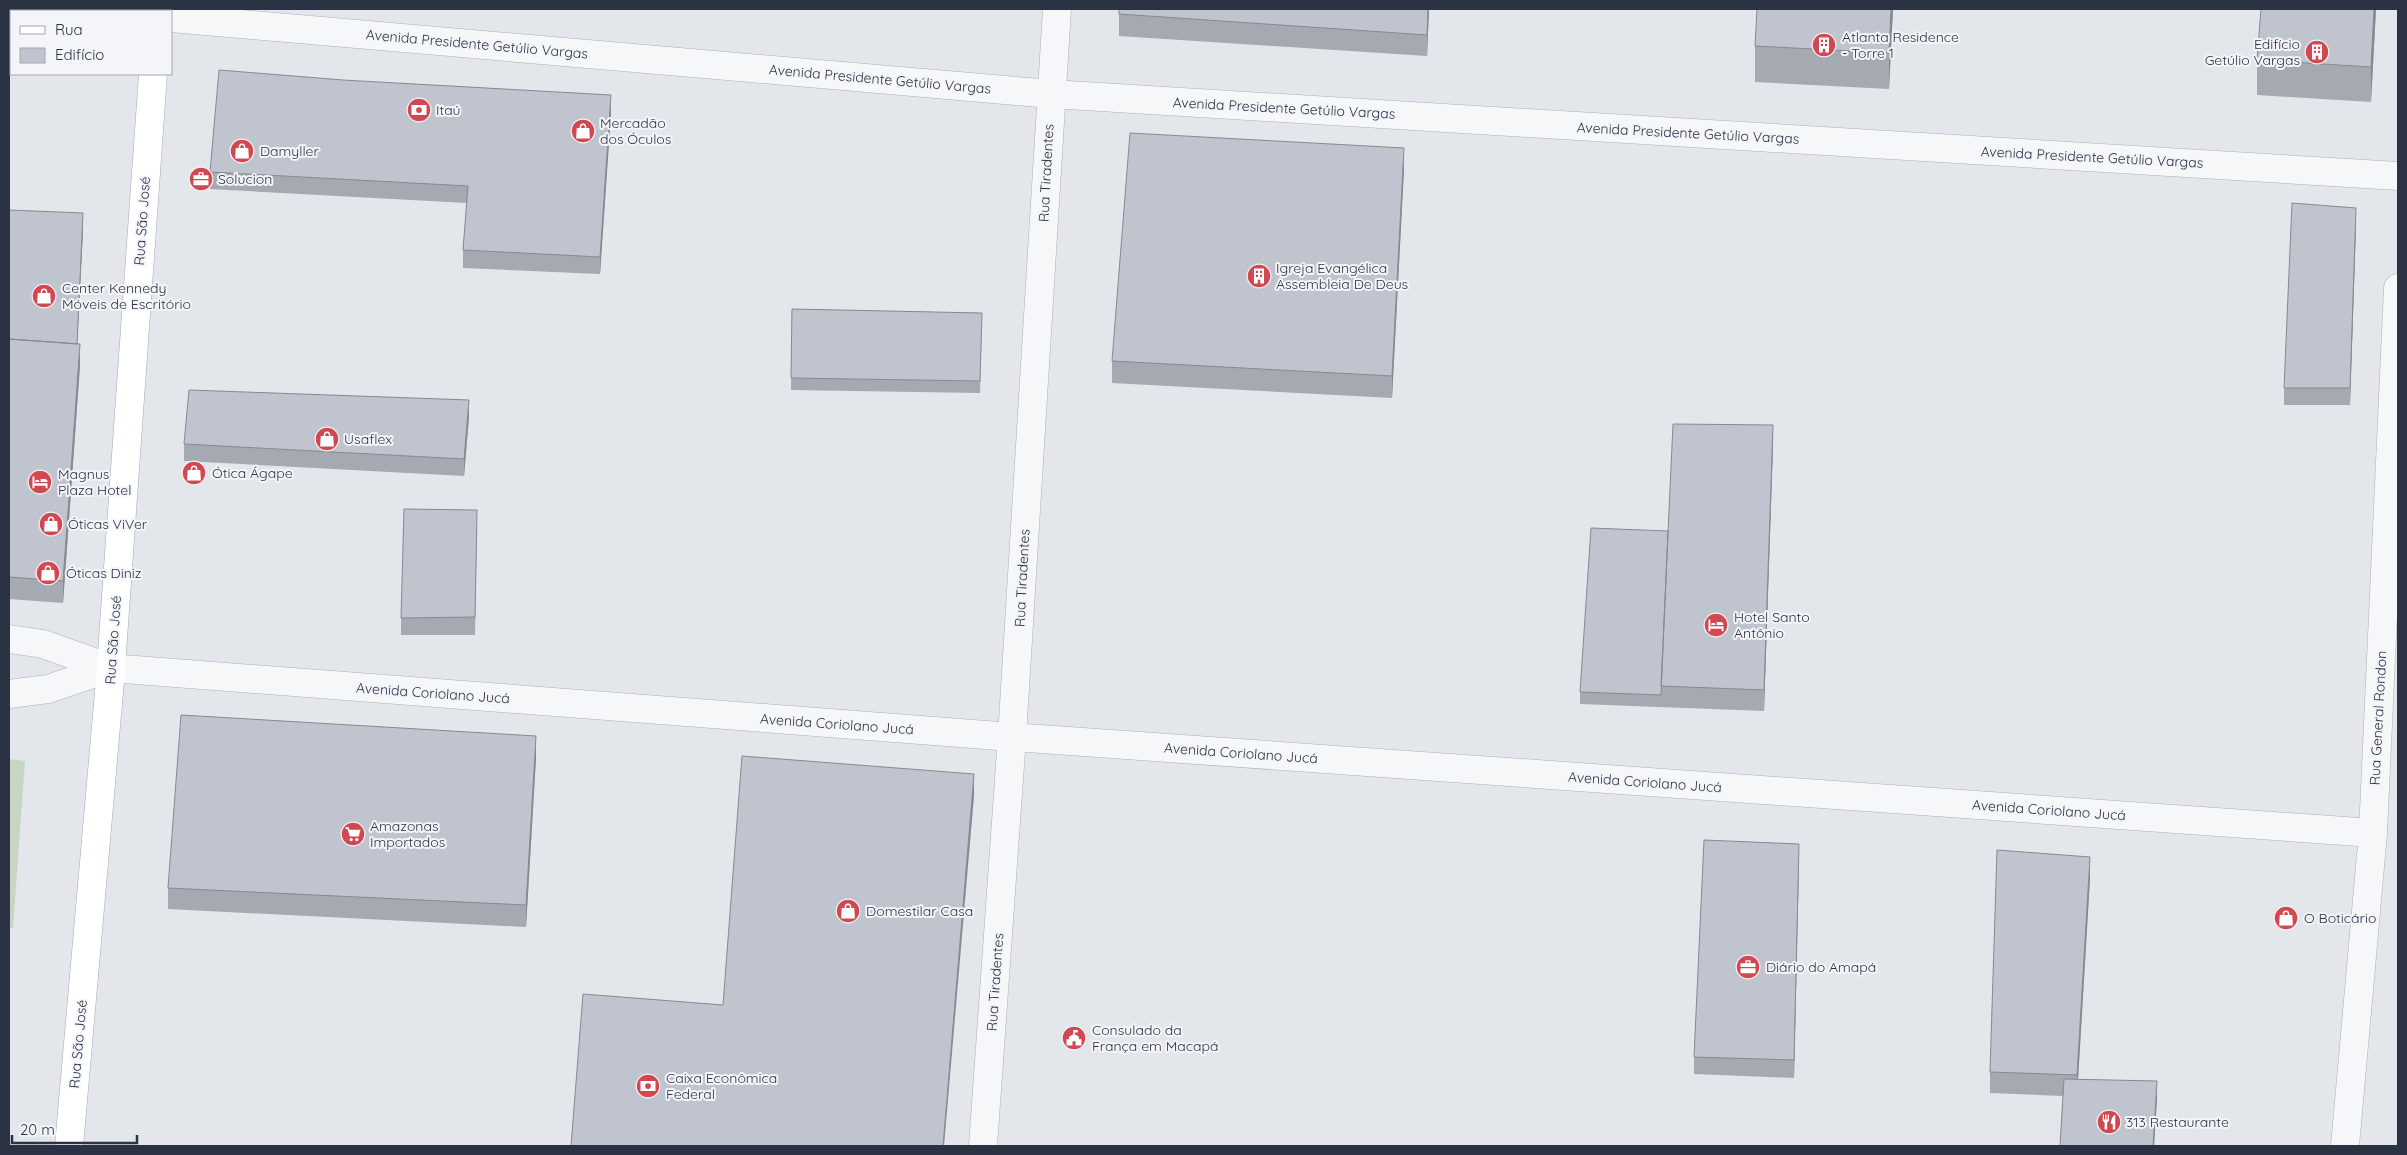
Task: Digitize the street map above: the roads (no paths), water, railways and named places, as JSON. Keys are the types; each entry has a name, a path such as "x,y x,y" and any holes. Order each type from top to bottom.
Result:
{"main road":[{"name":"Rua São José","path":"70,1146 110,668 153,75"}],"street":[{"path":"15,9 36,10"},
{"name":"Rua Tiradentes","path":"983,1146 1012,737 1057,9"},
{"name":"Avenida Presidente Getúlio Vargas","path":"172,18 1051,94 2398,176"},
{"name":"Rua General Rondon","path":"2345,1146 2373,833 2398,288"},
{"name":"Avenida Coriolano Jucá","path":"9,640 43,644 110,668 1012,737 2373,833"},
{"name":"Avenida Coriolano Jucá","path":"9,694 48,688 110,668"}],"place":[{"name":"Atlanta Residence - Torre 1","path":"1824,45"},
{"name":"Edifício Getúlio Vargas","path":"2317,52"},
{"name":"Itaú","path":"419,110"},
{"name":"Mercadão dos Óculos","path":"583,131"},
{"name":"Damyller","path":"242,151"},
{"name":"Solucion","path":"201,179"},
{"name":"Igreja Evangélica Assembleia De Deus","path":"1259,276"},
{"name":"Center Kennedy Móveis de Escritório","path":"44,296"},
{"name":"Usaflex","path":"327,439"},
{"name":"Ótica Ágape","path":"194,473"},
{"name":"Magnus Plaza Hotel","path":"40,482"},
{"name":"Óticas ViVer","path":"51,524"},
{"name":"Óticas Diniz","path":"48,573"},
{"name":"Hotel Santo Antônio","path":"1716,625"},
{"name":"Amazonas Importados","path":"353,834"},
{"name":"Domestilar Casa","path":"848,911"},
{"name":"O Boticário","path":"2286,918"},
{"name":"Diário do Amapá","path":"1748,967"},
{"name":"Consulado da França em Macapá","path":"1074,1038"},
{"name":"Caixa Econômica Federal","path":"648,1086"},
{"name":"313 Restaurante","path":"2109,1122"}]}
